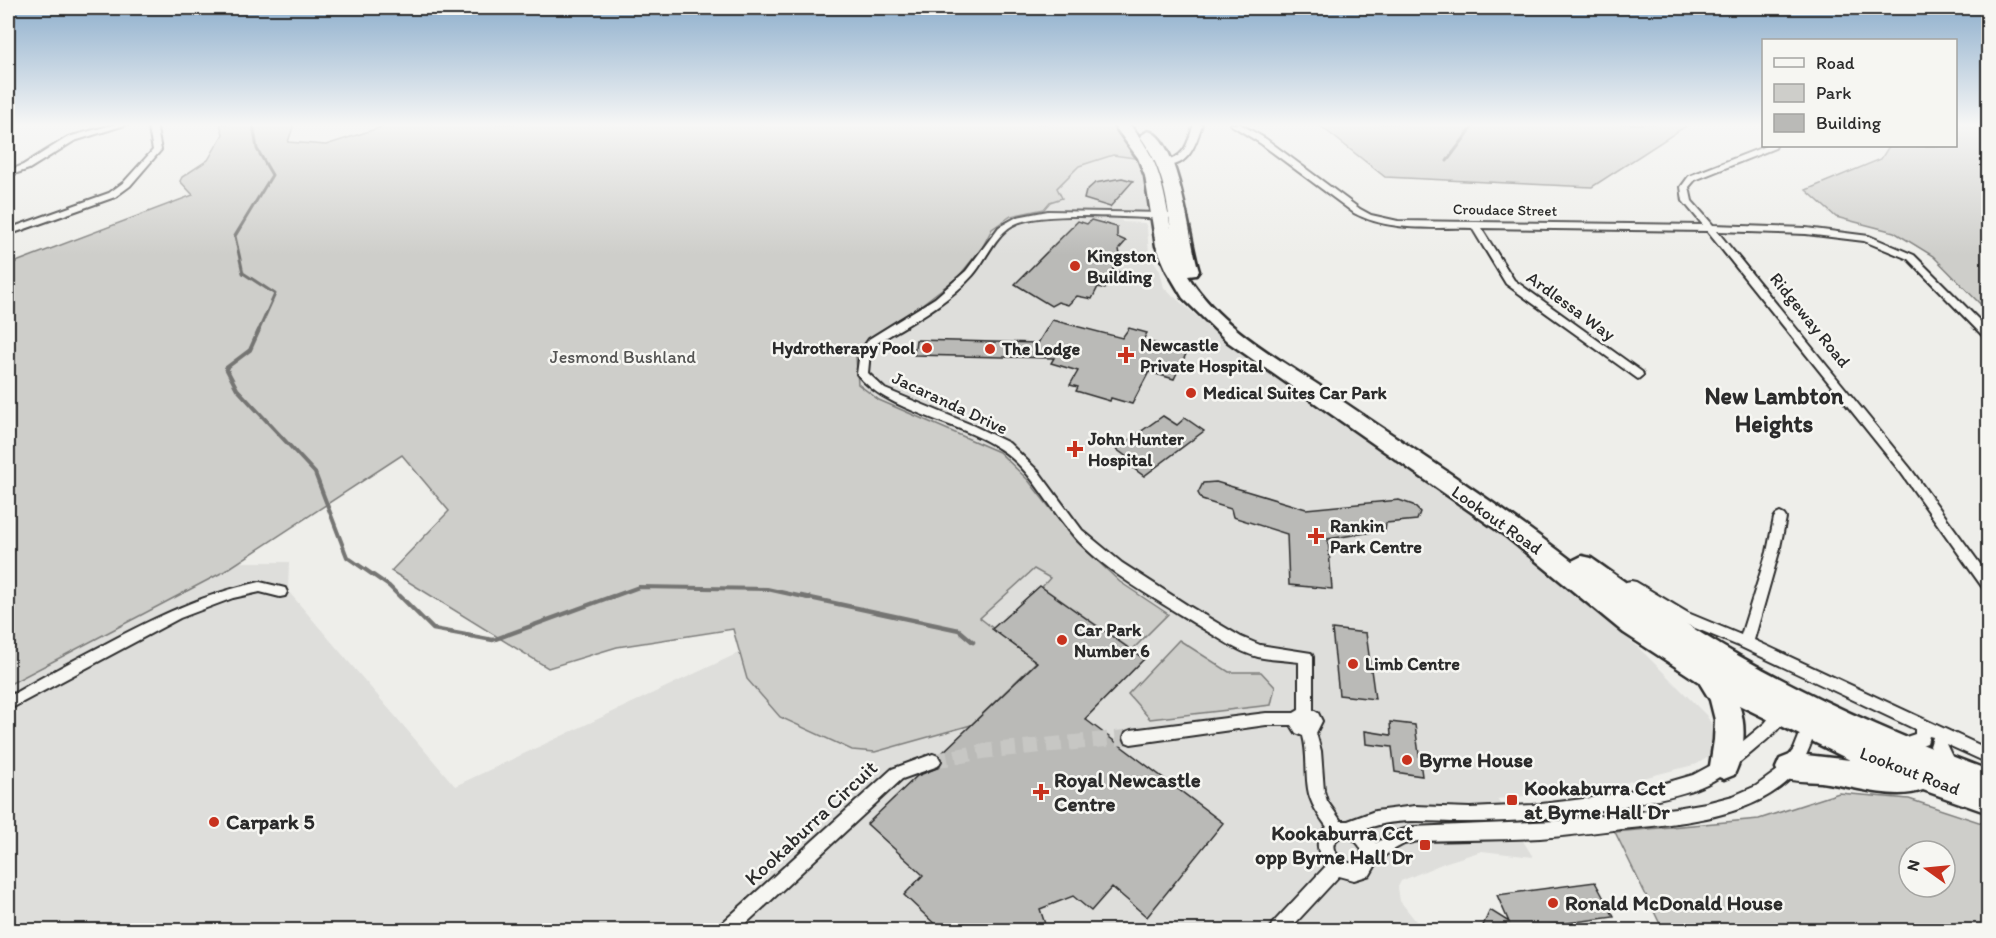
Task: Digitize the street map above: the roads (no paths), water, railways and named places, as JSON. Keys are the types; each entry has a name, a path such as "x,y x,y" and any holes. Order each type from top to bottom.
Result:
{"highway":[{"name":"Lookout Road","path":"1150,168 1189,270 1220,311 1245,333 1535,531 1785,706"},
{"name":"Lookout Road","path":"1166,168 1169,216 1165,246 1190,294 1235,338 1515,531 1559,563 1637,628 1708,675 1812,719 1904,771 1989,783"},
{"path":"1708,675 1722,694 1730,717 1731,736 1725,766"},
{"name":"Lookout Road","path":"1812,719 1898,747 1942,775 1989,800"},
{"path":"1790,768 1822,768 1891,781 1942,775"}],"street":[{"path":"8,174 22,168"},
{"path":"8,232 106,198 123,188 142,168"},
{"name":"Croudace Street","path":"1300,168 1368,217 1398,224 1710,228 1806,231 1866,238 1911,257 1989,335"},
{"name":"Ridgeway Road","path":"1714,168 1692,178 1685,187 1688,201 1906,471 1989,584"},
{"name":"Jacaranda Drive","path":"1169,216 1048,214 1010,223 1002,229 969,273 939,300 873,341 865,352 862,374 881,392 968,428 1005,447 1035,475 1078,533 1118,567 1182,609 1236,641 1258,651 1306,657 1303,721"},
{"name":"Ardlessa Way","path":"1475,225 1510,282 1638,375"},
{"path":"1746,643 1773,552 1780,518"},
{"path":"1631,586 1683,617 1746,643 1989,756"},
{"path":"8,704 43,683 175,614 232,593 260,587 280,592"},
{"path":"1785,706 1770,728 1725,766 1697,781 1600,804 1533,812 1470,815 1414,813 1375,818 1326,837 1325,848 1330,859 1337,866 1347,871 1359,871 1386,845 1404,836 1424,833 1539,830 1682,816 1715,809 1746,798 1770,785 1790,768 1804,746 1812,719"},
{"path":"1131,737 1266,719 1303,721 1312,737 1316,791 1322,805 1343,829 1365,839 1371,857"},
{"name":"Lookout Road","path":"1898,747 1922,738 1922,726"},
{"name":"Lookout Road","path":"1941,734 1938,746 1942,775"},
{"name":"Kookaburra Circuit","path":"727,930 897,774 933,761"},
{"path":"1278,930 1337,866"}],"waterway":[{"path":"258,332 275,294 243,273 235,236 272,175 268,168"},
{"path":"259,330 250,350 226,368 237,389 315,473 347,557 389,586 401,598"},
{"path":"609,598 639,587 767,589 808,598"},
{"path":"400,596 433,629 493,640 613,596"},
{"path":"801,596 959,630 973,642"}],"tunnel":[{"path":"933,761 986,751 1131,737"}],"place":[{"name":"Kingston Building","path":"1075,266"},
{"name":"Hydrotherapy Pool","path":"927,348"},
{"name":"The Lodge","path":"990,349"},
{"name":"Newcastle Private Hospital","path":"1126,355"},
{"name":"Medical Suites Car Park","path":"1191,393"},
{"name":"John Hunter Hospital","path":"1075,449"},
{"name":"Rankin Park Centre","path":"1316,536"},
{"name":"Car Park Number 6","path":"1062,640"},
{"name":"Limb Centre","path":"1353,664"},
{"name":"Byrne House","path":"1407,760"},
{"name":"Royal Newcastle Centre","path":"1041,792"},
{"name":"Kookaburra Cct at Byrne Hall Dr","path":"1512,800"},
{"name":"Carpark 5","path":"214,822"},
{"name":"Kookaburra Cct opp Byrne Hall Dr","path":"1425,845"},
{"name":"Ronald McDonald House","path":"1553,903"}],"district":[{"name":"New Lambton Heights","path":"1774,410"}],"park label":[{"name":"Jesmond Bushland","path":"623,357"}]}
